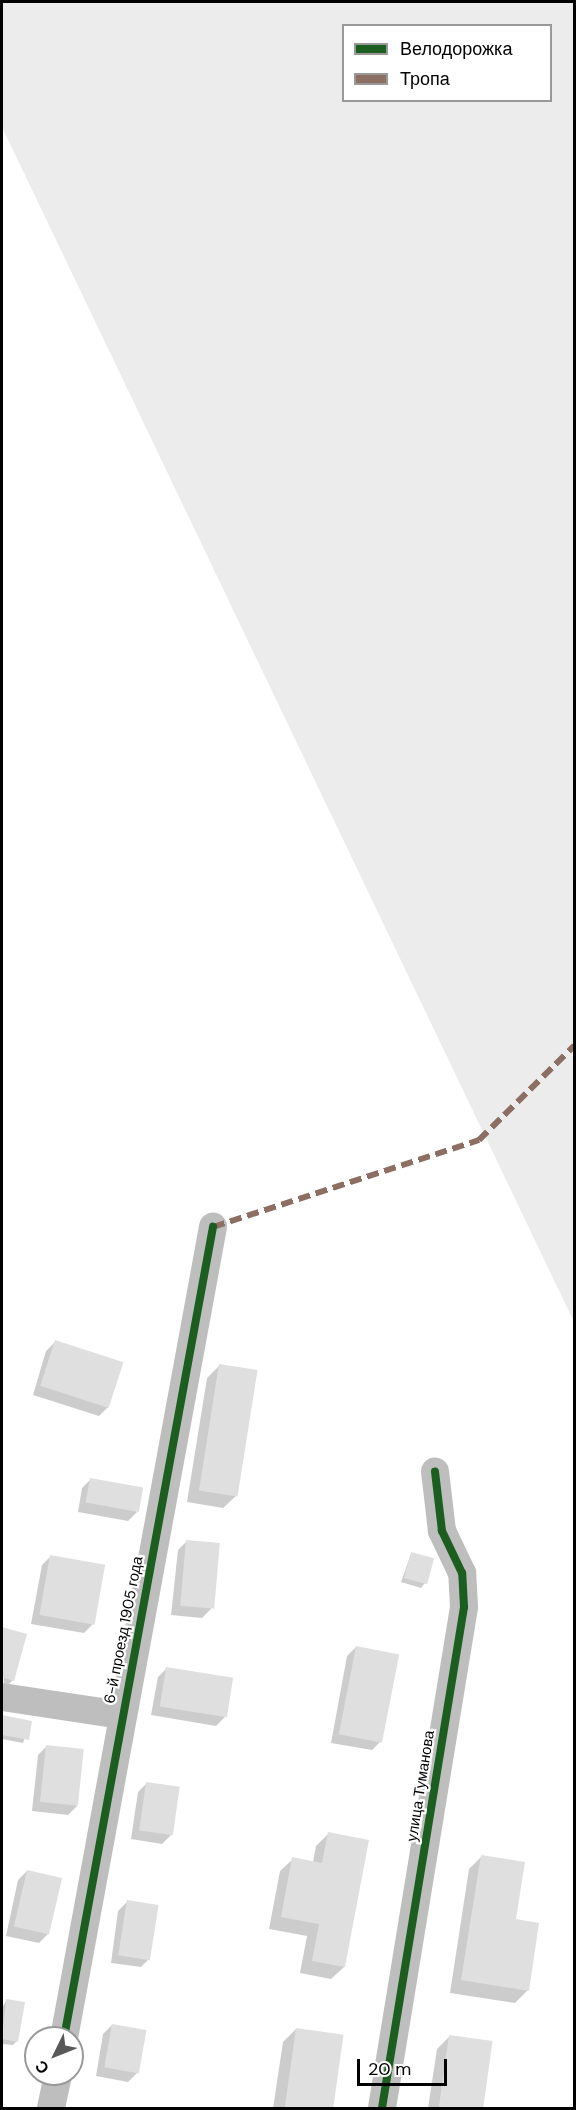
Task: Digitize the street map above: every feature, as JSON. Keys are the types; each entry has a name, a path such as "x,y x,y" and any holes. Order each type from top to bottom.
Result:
{"street":[{"name":"6-й проезд 1905 года","path":"66,2026 121,1714 213,1227"},
{"name":"улица Туманова","path":"382,2109 464,1607 462,1573 442,1531 435,1471"},
{"path":"2,1697 121,1714"},
{"path":"51,2109 55,2086"}],"shaded area":[{"path":"2,2 574,2 574,1322 2,127"}],"building":[{"path":"55,1340 123,1362 109,1408 40,1386"},
{"path":"219,1364 258,1370 237,1497 199,1490"},
{"path":"90,1478 143,1487 139,1512 86,1503"},
{"path":"186,1540 220,1543 214,1609 180,1606"},
{"path":"411,1552 434,1558 427,1584 404,1578"},
{"path":"50,1555 105,1565 95,1625 39,1615"},
{"path":"2,1627 27,1634 14,1681 2,1677"},
{"path":"356,1646 399,1654 382,1743 339,1734"},
{"path":"166,1667 233,1678 227,1717 160,1707"},
{"path":"2,1715 32,1721 29,1740 2,1735"},
{"path":"46,1745 84,1749 78,1806 40,1802"},
{"path":"146,1782 180,1787 173,1835 139,1831"},
{"path":"328,1832 369,1840 345,1967 312,1961 319,1924 281,1917 292,1857 322,1863"},
{"path":"481,1855 525,1862 516,1919 539,1923 529,1991 461,1980"},
{"path":"27,1870 62,1878 49,1935 14,1927"},
{"path":"127,1900 159,1905 150,1960 118,1955"},
{"path":"6,1999 25,2002 18,2042 2,2039"},
{"path":"112,2024 146,2030 139,2073 104,2067"},
{"path":"296,2028 344,2035 333,2108 285,2108"},
{"path":"449,2035 493,2041 483,2108 439,2108"}],"marked path":[{"path":"213,1227 479,1140 574,1046"}],"cycle path":[{"path":"66,2026 213,1227"},
{"path":"382,2108 464,1607 462,1573 442,1531 435,1471"}]}
